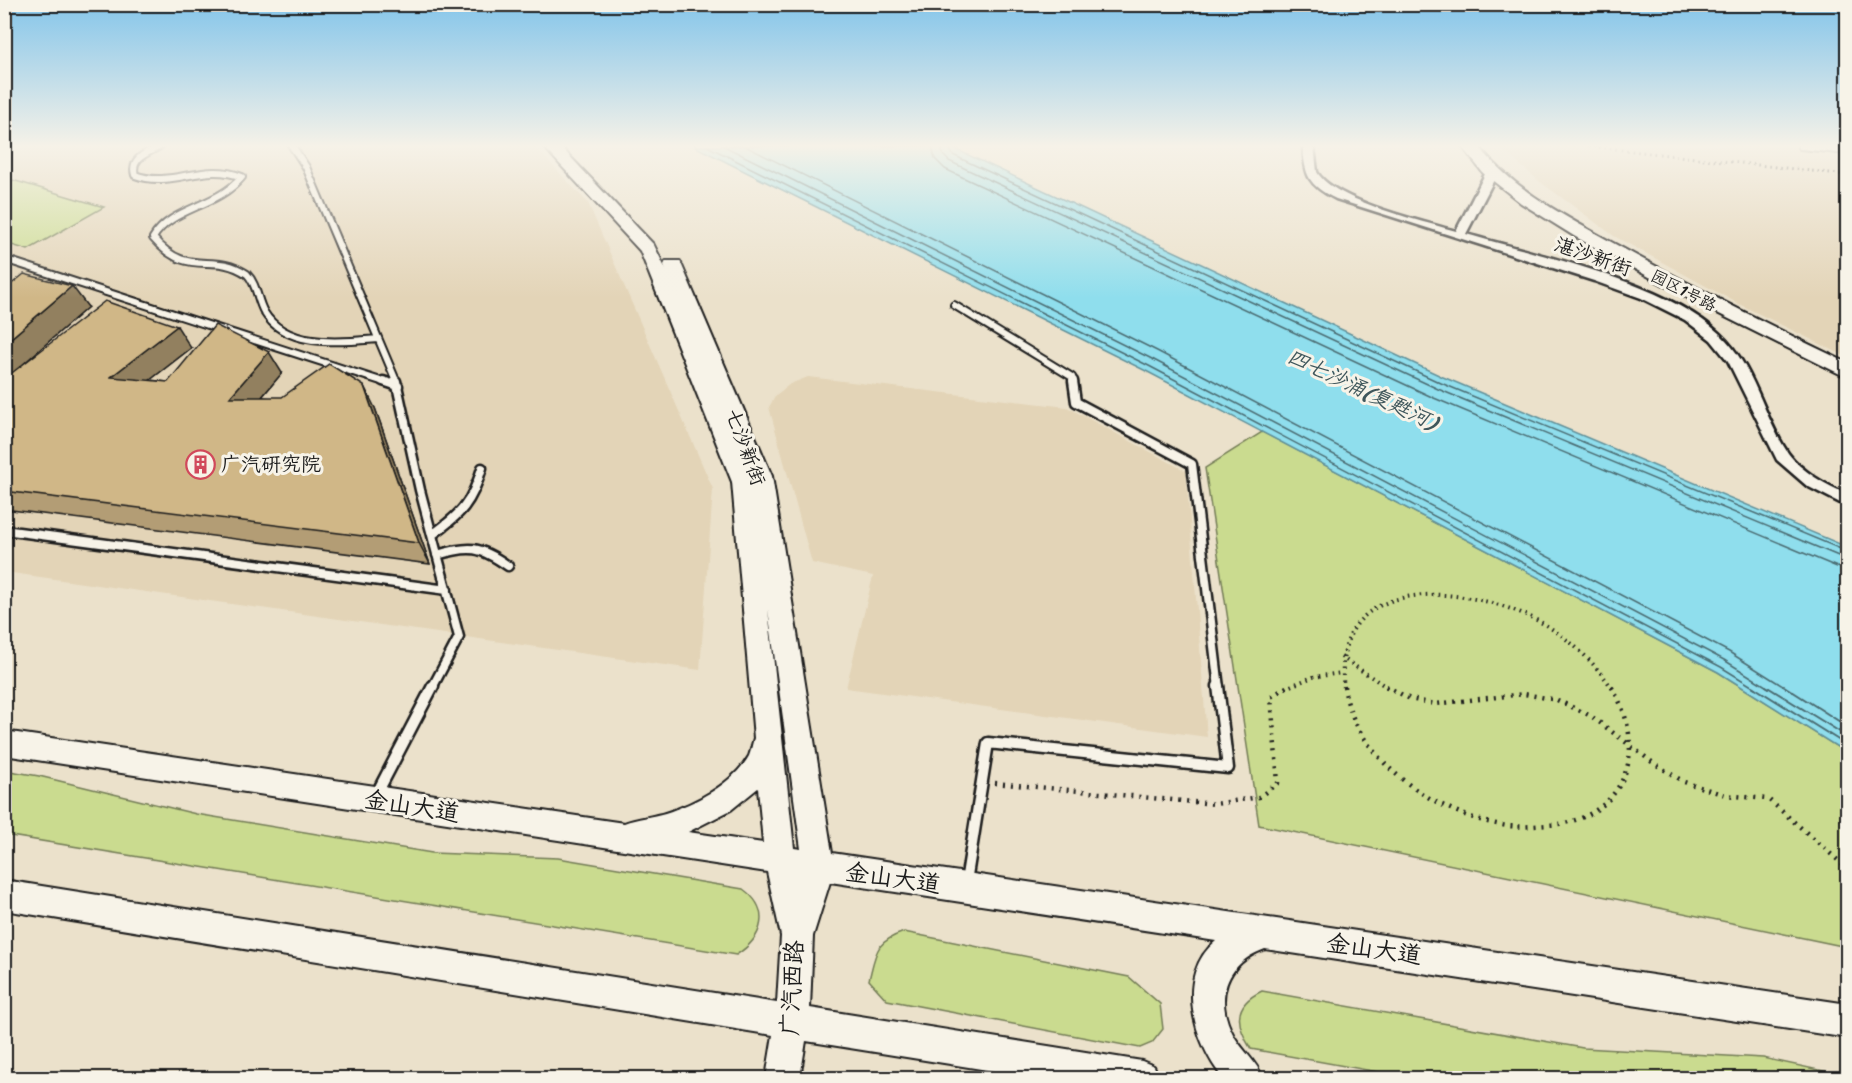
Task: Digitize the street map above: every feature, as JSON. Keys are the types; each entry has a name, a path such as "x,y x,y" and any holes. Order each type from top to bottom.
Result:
{"street":[{"name":"七沙新街","path":"599,197 648,249 743,482 780,862"},
{"name":"七沙新街","path":"619,197 664,243 761,476 819,867"},
{"name":"湛沙新街","path":"1342,197 1459,236 1521,253 1665,303 1716,338 1730,355 1782,456 1793,468 1836,496 1848,501"},
{"path":"1459,236 1479,197"},
{"name":"园区1号路","path":"1526,197 1643,269 1848,371"},
{"path":"606,836 642,833 675,823 711,807 743,785 755,770 761,762 768,735"},
{"name":"金山大道","path":"4,744 1848,1021"},
{"name":"广汽西路","path":"780,862 797,936 792,1024 783,1078"},
{"path":"797,936 819,867"},
{"path":"4,895 792,1024 1142,1078"},
{"path":"1246,1078 1221,1049 1209,1017 1208,986 1219,960 1239,942 1264,933"}],"lane":[{"path":"223,197 162,223 153,238 162,250 178,263 220,264 250,274 255,283 258,300 279,329 315,339 355,341 378,339"},
{"path":"318,197 398,386 432,535 459,637 374,800"},
{"path":"4,260 398,386"},
{"path":"954,304 1072,377 1076,402 1192,464 1228,768 988,743 965,889"},
{"path":"432,535 466,510 474,498 482,468"},
{"path":"4,530 447,590"},
{"path":"437,555 464,547 484,548 508,566"}],"path":[{"path":"1436,593 1488,600 1530,616 1559,635 1601,673 1623,709 1632,746 1624,784 1597,812 1554,827 1502,825 1447,807 1399,776 1363,737 1343,696 1341,657 1353,629 1376,607 1408,595 1436,593"},
{"path":"1341,657 1411,698 1434,704 1509,693 1532,693 1559,701 1583,712 1684,782 1740,799 1768,799 1848,868"}],"shaded area":[{"path":"5,197 582,197 588,203 713,489 700,670 5,572"},
{"path":"1560,197 1847,197 1847,357 1739,304 1614,236"},
{"path":"808,377 1067,407 1186,471 1207,737 846,688 873,576 812,563 769,407 776,395 790,384"}],"green space":[{"path":"5,197 69,197 104,207 28,250 5,243"},
{"path":"1262,432 1718,672 1847,753 1847,947 1259,825 1205,468"},
{"path":"4,770 39,776 196,814 432,853 558,858 743,889 758,906 761,915 760,924 753,940 736,955 5,835"},
{"path":"904,932 1129,977 1160,1004 1163,1029 1152,1043 1140,1048 887,1000 869,980 873,962 882,944"},
{"path":"1262,991 1583,1048 1763,1058 1847,1076 1847,1078 1411,1078 1251,1049 1240,1024 1241,1009 1252,997"}],"water":[{"name":"四七沙涌(复甦河)","path":"796,197 1057,197 1443,377 1847,547 1847,753 1718,672 1146,371"}],"building":[{"path":"24,274 72,286 4,344 4,290"},
{"name":"广汽研究院","path":"105,301 177,326 111,377 168,382 215,325 269,352 230,397 282,397 329,364 364,386 419,543 4,491 4,379"}],"place":[{"name":"广汽研究院","path":"200,464"}]}
